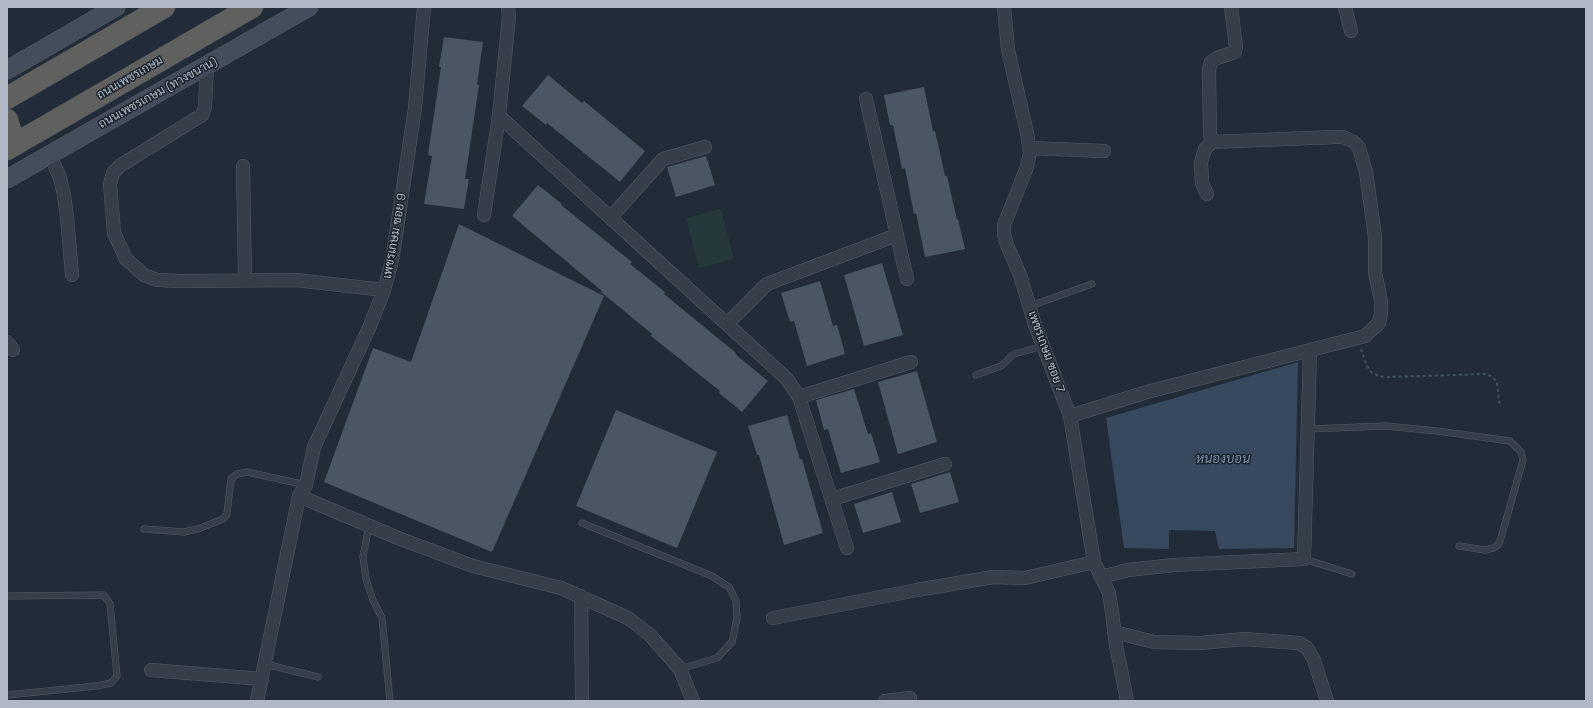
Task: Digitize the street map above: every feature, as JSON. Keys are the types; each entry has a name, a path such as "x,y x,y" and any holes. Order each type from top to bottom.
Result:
{"highway":[{"path":"7,98 164,7"},
{"name":"ถนนเพชรเกษม","path":"9,148 252,7"},
{"path":"7,120 11,133 9,148"}],"main road":[{"path":"7,70 116,7"},
{"name":"ถนนเพชรเกษม (ทางขนาน)","path":"7,179 309,7"}],"street":[{"name":"เพชรเกษม ซอย 9","path":"257,701 314,446 370,326 384,290 392,261 415,108 424,7"},
{"path":"484,216 499,116 509,16 508,7"},
{"name":"เพชรเกษม ซอย 7","path":"1004,7 1008,50 1030,148 1027,167 1004,225 1004,234 1070,416 1094,562 1108,593 1127,701"},
{"path":"1212,142 1210,134 1209,70 1211,62 1217,58 1235,52 1236,47 1231,7"},
{"path":"1345,7 1352,31"},
{"path":"207,66 206,107 202,115 121,165 113,173 110,184 114,233 126,259 144,275 157,280 296,280 384,290"},
{"path":"866,99 907,279"},
{"path":"499,116 787,378 799,397 847,548"},
{"path":"1070,416 1155,390 1365,336 1379,323 1381,301 1375,272 1375,238 1372,215 1366,172 1359,148 1354,142 1343,138 1212,142 1205,149 1201,162 1202,183 1207,194"},
{"path":"610,217 663,159 705,148"},
{"path":"1030,148 1104,151"},
{"path":"50,155 60,178 64,195 72,275"},
{"path":"243,166 245,280"},
{"path":"727,324 767,284 897,235"},
{"path":"1101,577 1128,570 1174,565 1304,559 1310,351"},
{"path":"799,397 911,362"},
{"path":"832,499 945,464"},
{"path":"303,490 369,525 398,538 473,566 561,588 628,618 650,635 680,669 693,701"},
{"path":"773,618 986,579 1024,578 1094,562"},
{"path":"581,596 582,701"},
{"path":"1114,632 1154,642 1200,643 1244,639 1298,643 1307,648 1314,660 1328,701"},
{"path":"151,670 262,679"},
{"path":"885,701 910,698"}],"lane":[{"path":"1030,306 1092,284"},
{"path":"976,375 1001,366 1014,354 1044,346"},
{"path":"1307,429 1386,426 1510,441 1522,452 1523,460 1498,545 1494,548 1485,550 1459,546"},
{"path":"144,529 184,532 198,529 223,519 227,514 231,479 236,474 247,472 303,490"},
{"path":"582,523 712,576 729,587 736,601 737,618 732,642 717,658 680,669"},
{"path":"369,525 363,557 366,579 373,600 382,618 390,701"},
{"path":"1304,559 1352,574"},
{"path":"7,596 104,595 110,604 117,676 111,683 96,686 7,695"},
{"path":"265,664 318,677"}],"path":[{"path":"1357,338 1367,366 1372,373 1379,376 1389,377 1485,374 1493,377 1496,382 1500,407"}],"green space":[{"path":"721,209 734,259 699,268 686,218"}],"water":[{"name":"หนองบอน","path":"1298,362 1294,548 1219,549 1215,531 1169,530 1169,549 1124,548 1106,418"}],"building":[{"path":"444,37 483,42 477,84 479,85 465,179 469,179 464,209 424,204 432,156 428,155"},
{"path":"548,75 582,103 584,101 645,151 620,182 547,123 546,125 522,106"},
{"path":"924,87 933,131 935,131 945,176 947,176 965,249 925,257 916,213 914,214 905,168 902,169 893,125 890,125 884,95"},
{"path":"706,156 715,185 676,197 667,167"},
{"path":"538,185 632,262 630,264 665,292 664,294 768,381 742,412 719,393 720,391 651,336 652,334 512,216"},
{"path":"459,224 604,296 492,552 324,482 373,348 411,362"},
{"path":"882,263 903,335 864,346 844,275"},
{"path":"820,281 833,326 837,325 845,354 807,366 794,321 790,322 781,293"},
{"path":"917,371 937,442 898,454 878,382"},
{"path":"854,389 868,434 871,433 880,462 841,473 828,429 824,430 816,400"},
{"path":"616,410 717,452 677,548 576,506"},
{"path":"787,415 800,460 802,459 823,533 784,545 759,455 757,455 748,426"},
{"path":"950,472 959,502 920,513 911,484"},
{"path":"892,492 901,522 863,533 854,504"}]}
